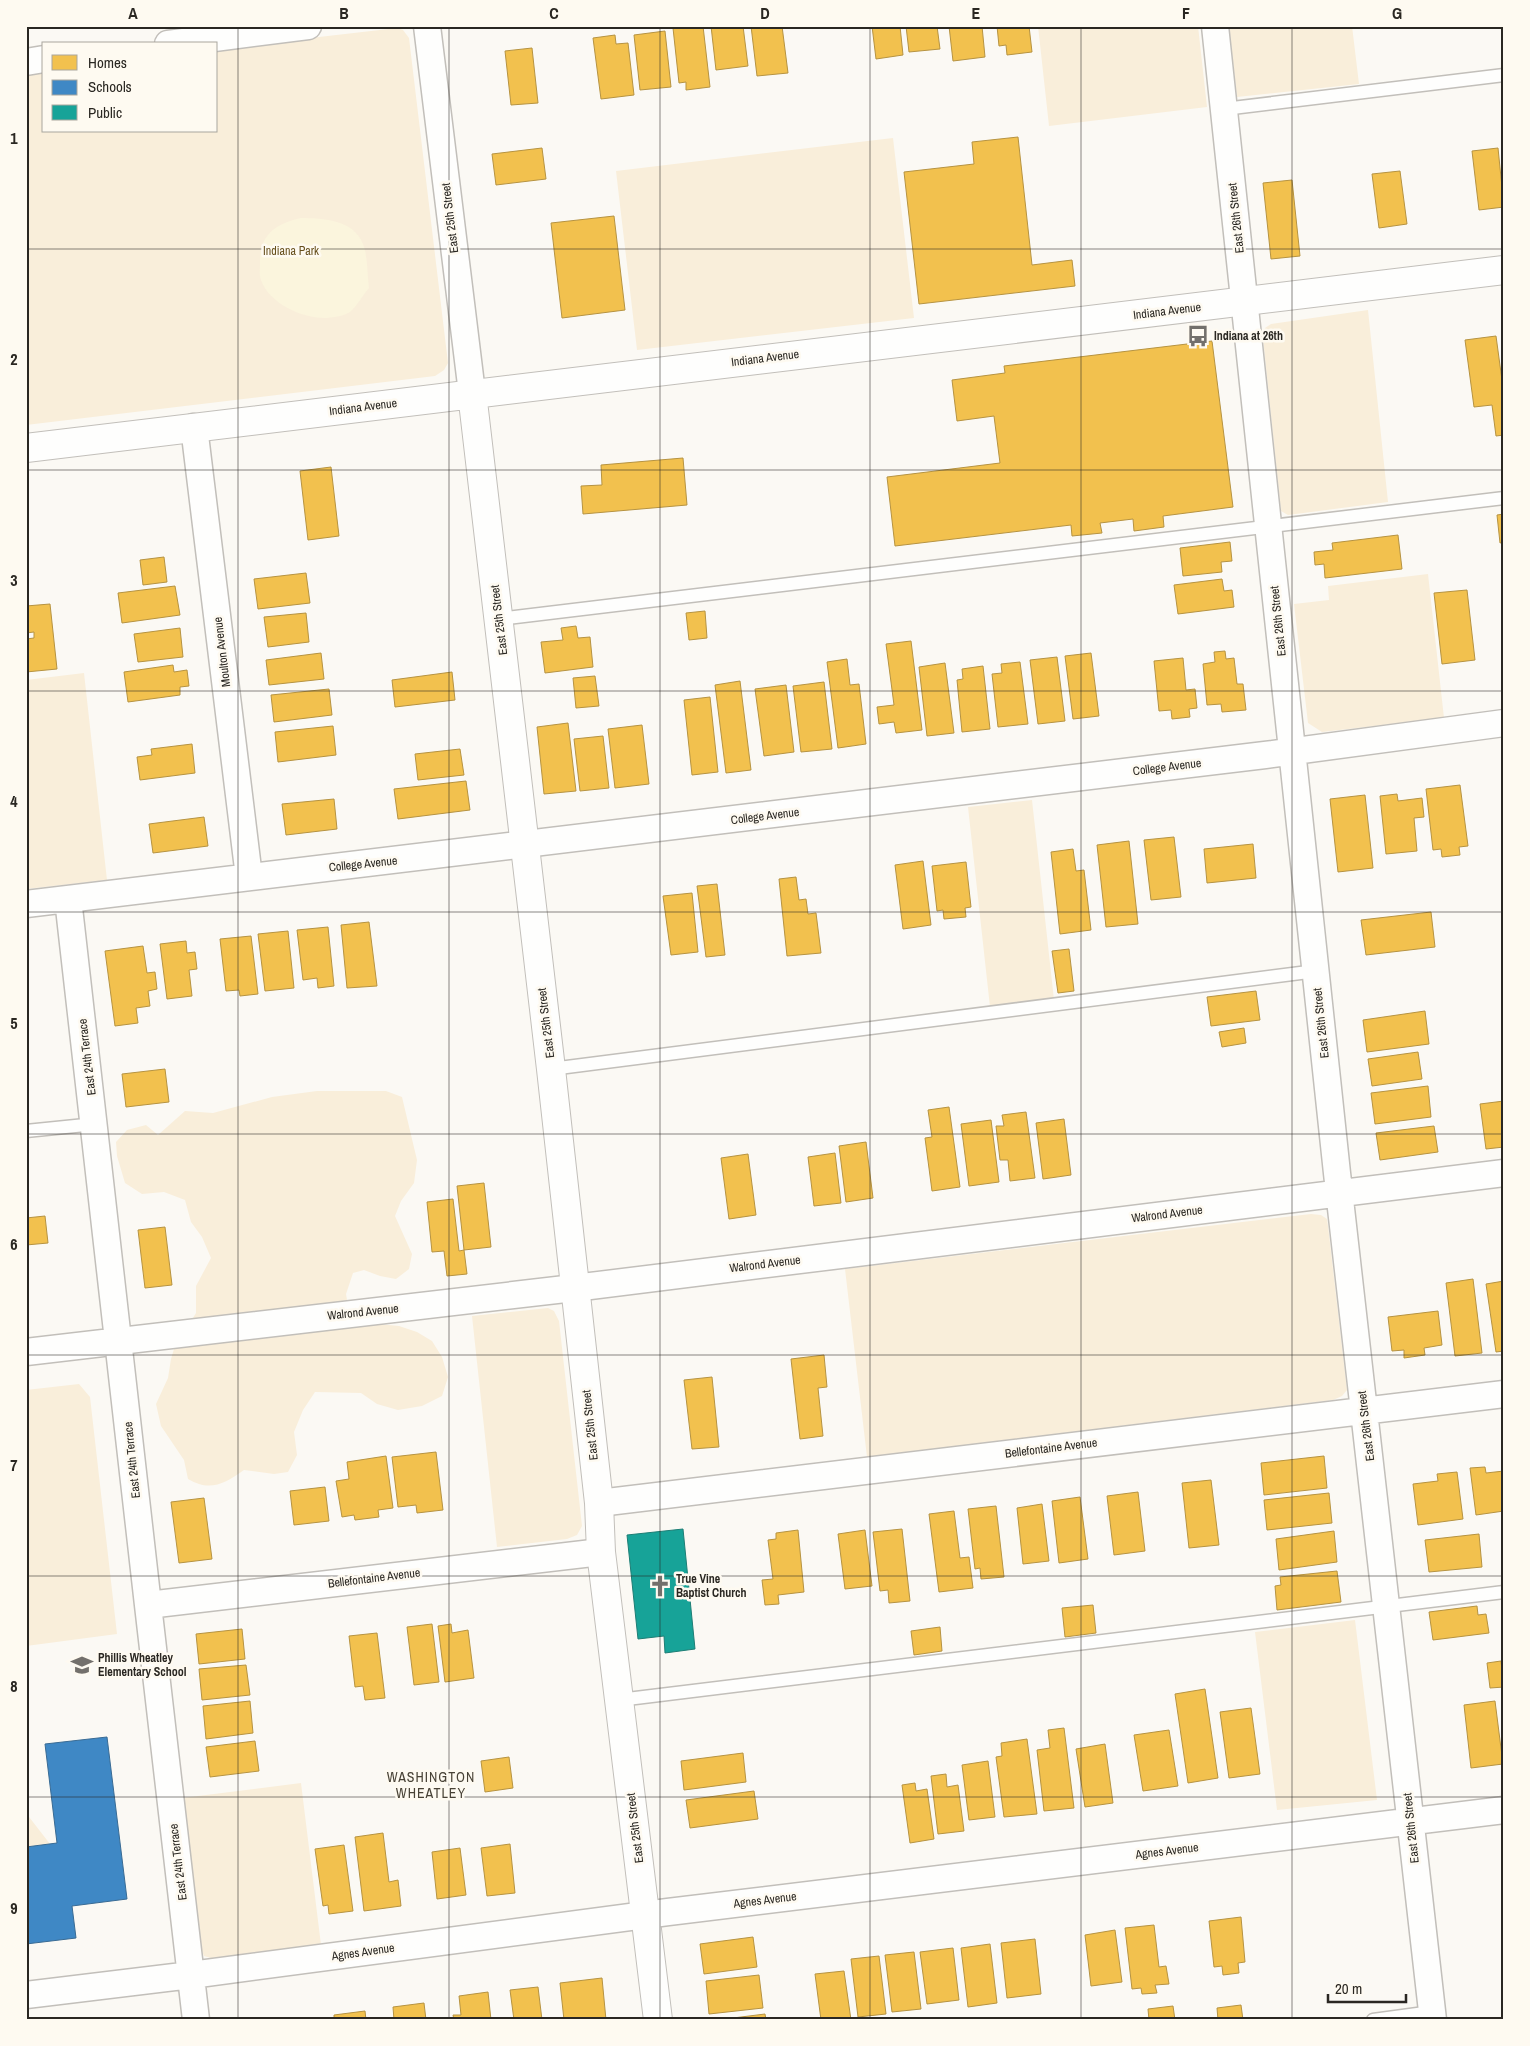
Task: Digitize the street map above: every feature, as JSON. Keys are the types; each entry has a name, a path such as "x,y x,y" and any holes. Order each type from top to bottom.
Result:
{"street":[{"path":"184,42 308,26"},
{"name":"East 25th Street","path":"427,26 499,619 599,1503 601,1552 658,2020"},
{"name":"East 26th Street","path":"1215,26 1339,1193 1433,2016"},
{"path":"26,62 42,59"},
{"name":"Indiana Avenue","path":"26,448 1504,270"},
{"name":"Moulton Avenue","path":"194,427 249,877"},
{"name":"College Avenue","path":"26,904 1292,752 1504,724"},
{"name":"East 24th Terrace","path":"68,899 196,2020"},
{"name":"Walrond Avenue","path":"26,1352 574,1288 1504,1173"},
{"name":"Bellefontaine Avenue","path":"599,1503 1504,1394"},
{"name":"Bellefontaine Avenue","path":"148,1605 601,1552"},
{"name":"Agnes Avenue","path":"26,1995 645,1915 1504,1810"}],"lane":[{"path":"1224,109 1504,75"},
{"path":"499,619 1504,498"},
{"path":"551,1069 1316,971"},
{"path":"26,1131 95,1124"},
{"path":"619,1700 1504,1592"},
{"path":"1373,2020 1433,2016"}],"green space":[{"path":"1038,26 1198,26 1207,107 1049,126"},
{"path":"1229,26 1352,26 1359,84 1237,97"},
{"name":"Indiana Park","path":"397,28 403,30 409,38 448,363 444,370 435,376 26,425 26,71 42,69 42,132 218,132 218,49"},
{"path":"893,138 914,318 637,350 616,171"},
{"path":"1368,310 1388,502 1288,515 1281,511 1263,339 1265,328 1271,324"},
{"path":"1428,574 1444,718 1322,732 1308,723 1294,604 1329,600 1328,586"},
{"path":"84,673 107,880 26,889 26,680"},
{"path":"1032,800 1054,1000 990,1007 968,807"},
{"path":"317,1091 386,1091 402,1097 417,1160 414,1183 401,1201 395,1216 412,1254 409,1269 396,1279 364,1270 353,1273 346,1294 350,1318 399,1326 417,1332 432,1341 442,1357 448,1377 442,1396 422,1406 398,1410 377,1404 361,1393 315,1392 303,1410 294,1432 297,1455 288,1472 274,1474 244,1470 217,1485 210,1486 196,1483 188,1479 184,1460 161,1426 156,1404 168,1378 174,1349 196,1313 196,1286 211,1258 202,1237 191,1222 185,1200 164,1192 142,1194 125,1183 117,1156 116,1142 127,1130 146,1125 158,1135 185,1111 213,1113 272,1097"},
{"path":"1311,1214 1321,1215 1327,1219 1347,1390 1342,1396 1333,1400 867,1457 845,1269"},
{"path":"548,1308 554,1311 559,1321 582,1526 577,1535 567,1539 497,1547 472,1316"},
{"path":"79,1384 90,1397 117,1634 26,1646 26,1390"},
{"path":"1355,1620 1377,1800 1277,1810 1255,1632"},
{"path":"301,1783 321,1945 211,1958 204,1956 201,1949 182,1798"},
{"path":"26,1813 50,1844 26,1847"}],"sand":[{"path":"301,218 337,222 353,230 359,236 365,249 369,288 350,312 327,318 308,316 279,303 265,289 260,276 262,245 270,232 283,224"}],"building: Homes":[{"path":"703,26 710,87 686,90 686,82 679,83 673,28"},
{"path":"711,26 743,26 748,66 716,70"},
{"path":"751,26 782,26 788,73 757,76"},
{"path":"872,26 900,26 903,55 876,59"},
{"path":"906,26 937,26 940,49 909,52"},
{"path":"949,26 982,26 985,57 953,61"},
{"path":"997,26 1029,26 1032,52 1007,55 1006,45 999,46"},
{"path":"665,31 671,87 640,90 634,35"},
{"path":"615,35 616,44 628,43 634,95 601,99 593,38"},
{"path":"532,48 538,103 511,105 505,51"},
{"path":"1018,137 1032,265 1072,260 1075,286 919,304 904,172 974,164 972,142"},
{"path":"542,148 546,179 496,185 492,154"},
{"path":"1498,148 1504,207 1479,210 1472,151"},
{"path":"1400,171 1407,224 1379,228 1372,174"},
{"path":"1292,180 1300,256 1271,259 1263,183"},
{"path":"614,216 625,310 562,318 551,223"},
{"path":"1496,336 1504,395 1504,435 1496,436 1492,405 1474,407 1465,340"},
{"path":"1212,341 1233,507 1163,516 1164,527 1134,531 1133,519 1100,523 1102,533 1072,536 1071,525 895,546 887,477 1000,463 994,416 957,421 952,380 1005,373 1004,366"},
{"path":"683,458 687,505 583,514 581,486 602,485 601,465"},
{"path":"331,467 339,536 308,540 300,471"},
{"path":"1504,514 1504,542 1500,543 1497,515"},
{"path":"1398,535 1402,569 1325,578 1324,564 1315,565 1314,552 1333,550 1332,543"},
{"path":"1230,542 1232,561 1221,562 1222,572 1183,576 1180,548"},
{"path":"164,557 167,582 143,585 140,560"},
{"path":"306,573 310,603 258,609 254,579"},
{"path":"1222,579 1224,591 1232,590 1234,607 1178,614 1174,585"},
{"path":"175,586 180,615 122,623 118,593"},
{"path":"1467,590 1475,660 1442,664 1434,593"},
{"path":"50,604 57,669 26,672 26,639 34,638 34,632 26,633 26,606"},
{"path":"705,611 707,638 689,640 686,613"},
{"path":"306,613 309,642 268,647 264,617"},
{"path":"576,626 578,638 590,637 593,667 545,673 541,642 563,640 561,628"},
{"path":"180,628 183,657 138,662 134,634"},
{"path":"911,641 922,730 896,733 894,722 879,724 877,707 894,705 886,644"},
{"path":"1225,651 1226,659 1234,658 1237,684 1243,684 1246,710 1222,712 1221,704 1207,705 1203,664 1215,662 1214,652"},
{"path":"321,653 324,679 269,685 266,660"},
{"path":"1091,653 1099,716 1073,719 1065,656"},
{"path":"1057,657 1065,721 1038,724 1030,660"},
{"path":"1183,658 1186,690 1195,689 1197,708 1189,709 1190,717 1172,719 1171,710 1159,711 1154,661"},
{"path":"847,659 850,685 859,684 866,744 838,748 827,662"},
{"path":"1020,662 1028,724 998,727 992,674 1002,673 1001,664"},
{"path":"945,663 954,733 927,736 919,667"},
{"path":"173,665 174,672 187,670 189,686 180,687 180,695 128,702 124,672"},
{"path":"983,666 990,729 962,732 957,680 963,679 962,669"},
{"path":"452,672 455,700 395,707 392,680"},
{"path":"595,676 599,706 576,708 573,678"},
{"path":"740,681 751,770 726,773 715,685"},
{"path":"824,682 832,749 801,752 793,686"},
{"path":"786,685 794,752 764,756 755,689"},
{"path":"329,689 332,715 274,722 271,695"},
{"path":"710,697 718,772 692,775 684,700"},
{"path":"568,723 576,791 544,794 537,727"},
{"path":"642,725 649,784 615,788 608,729"},
{"path":"333,726 336,755 278,762 275,732"},
{"path":"603,736 609,788 580,791 574,739"},
{"path":"192,744 195,773 140,780 137,757 152,755 151,749"},
{"path":"460,749 464,775 418,780 415,754"},
{"path":"466,781 470,810 398,819 394,789"},
{"path":"1460,785 1468,846 1459,847 1460,855 1442,857 1441,849 1433,850 1426,789"},
{"path":"1397,794 1398,801 1422,798 1424,817 1414,818 1417,851 1386,854 1380,796"},
{"path":"1365,795 1373,868 1338,872 1330,799"},
{"path":"334,799 337,829 286,835 282,804"},
{"path":"204,817 208,846 153,853 149,824"},
{"path":"1174,837 1181,897 1151,900 1144,840"},
{"path":"1129,841 1138,924 1106,927 1097,845"},
{"path":"1253,844 1256,878 1207,883 1204,849"},
{"path":"1073,849 1076,871 1084,870 1091,930 1060,934 1051,852"},
{"path":"923,861 931,925 903,929 895,865"},
{"path":"966,862 971,907 965,908 966,917 944,919 943,910 937,911 932,866"},
{"path":"796,877 799,900 806,899 808,914 816,913 821,953 787,956 779,879"},
{"path":"717,884 725,955 706,957 697,886"},
{"path":"692,893 698,952 671,955 663,896"},
{"path":"1431,912 1435,947 1366,955 1361,920"},
{"path":"369,922 377,986 347,988 341,925"},
{"path":"328,927 334,986 318,988 317,978 303,980 297,930"},
{"path":"288,931 294,988 265,991 258,934"},
{"path":"251,936 258,994 240,996 239,990 226,991 220,939"},
{"path":"186,941 187,953 195,952 197,969 189,970 192,996 167,999 160,944"},
{"path":"143,946 147,973 155,972 157,989 148,991 150,1006 136,1008 138,1023 115,1026 105,951"},
{"path":"1069,949 1074,991 1058,993 1052,951"},
{"path":"1256,991 1260,1020 1211,1026 1207,997"},
{"path":"1425,1011 1429,1044 1367,1052 1363,1020"},
{"path":"1244,1028 1246,1043 1222,1047 1219,1032"},
{"path":"1418,1052 1422,1079 1372,1086 1368,1059"},
{"path":"165,1069 169,1102 126,1107 122,1074"},
{"path":"1428,1086 1431,1117 1375,1124 1371,1093"},
{"path":"1504,1101 1504,1147 1486,1149 1480,1104"},
{"path":"949,1107 960,1187 932,1191 925,1138 932,1137 928,1110"},
{"path":"1026,1112 1035,1178 1010,1181 1008,1160 1000,1160 996,1126 1004,1126 1002,1115"},
{"path":"1064,1119 1071,1175 1043,1179 1036,1123"},
{"path":"991,1120 999,1182 969,1186 961,1124"},
{"path":"1434,1126 1438,1152 1380,1160 1376,1133"},
{"path":"866,1142 873,1198 846,1202 839,1146"},
{"path":"835,1153 841,1203 814,1206 808,1157"},
{"path":"748,1154 756,1215 729,1219 721,1158"},
{"path":"484,1183 491,1247 464,1250 457,1186"},
{"path":"453,1199 459,1251 464,1250 467,1274 447,1276 444,1251 432,1252 427,1202"},
{"path":"45,1216 48,1243 26,1245 26,1218"},
{"path":"165,1227 172,1285 145,1288 138,1230"},
{"path":"1473,1279 1482,1353 1455,1356 1446,1283"},
{"path":"1504,1281 1504,1351 1496,1352 1486,1284"},
{"path":"1438,1311 1442,1345 1424,1348 1425,1355 1404,1358 1404,1350 1392,1351 1388,1317"},
{"path":"824,1355 827,1387 818,1388 823,1436 800,1439 791,1359"},
{"path":"712,1377 719,1447 692,1449 684,1380"},
{"path":"436,1452 443,1510 417,1513 416,1505 398,1507 392,1457"},
{"path":"386,1456 393,1508 378,1510 379,1517 355,1520 354,1515 342,1517 336,1481 349,1479 347,1462"},
{"path":"1324,1456 1327,1488 1264,1495 1261,1463"},
{"path":"1485,1467 1486,1473 1504,1471 1504,1511 1476,1515 1470,1468"},
{"path":"1457,1472 1463,1519 1418,1525 1413,1484 1438,1481 1437,1474"},
{"path":"1211,1480 1219,1545 1189,1548 1182,1483"},
{"path":"325,1487 329,1521 294,1525 290,1491"},
{"path":"1138,1492 1145,1551 1114,1555 1107,1496"},
{"path":"1329,1493 1332,1523 1267,1530 1264,1500"},
{"path":"1080,1497 1088,1559 1059,1563 1052,1501"},
{"path":"204,1498 212,1559 179,1563 171,1502"},
{"path":"1042,1504 1049,1561 1023,1564 1017,1508"},
{"path":"996,1506 1004,1577 981,1579 980,1568 975,1569 968,1509"},
{"path":"954,1511 960,1558 969,1557 973,1588 939,1592 929,1514"},
{"path":"902,1529 910,1601 889,1603 888,1590 880,1591 873,1532"},
{"path":"798,1530 804,1592 778,1595 779,1604 765,1605 762,1580 773,1579 768,1540 776,1539 776,1533"},
{"path":"865,1530 872,1586 845,1589 838,1534"},
{"path":"1334,1531 1337,1562 1279,1570 1276,1539"},
{"path":"1479,1534 1482,1567 1429,1572 1425,1540"},
{"path":"1337,1571 1341,1602 1277,1610 1275,1586 1281,1585 1280,1577"},
{"path":"1093,1605 1096,1633 1065,1637 1062,1608"},
{"path":"1477,1606 1478,1615 1486,1614 1489,1633 1433,1640 1429,1612"},
{"path":"432,1624 439,1682 414,1685 407,1627"},
{"path":"451,1624 452,1633 468,1630 474,1678 445,1682 438,1626"},
{"path":"940,1627 942,1651 914,1655 911,1631"},
{"path":"242,1629 245,1659 199,1664 196,1634"},
{"path":"377,1633 385,1698 365,1700 363,1686 355,1687 349,1636"},
{"path":"1501,1661 1504,1687 1490,1688 1487,1663"},
{"path":"246,1665 250,1695 202,1700 199,1669"},
{"path":"1205,1689 1218,1778 1188,1783 1175,1694"},
{"path":"250,1701 253,1733 206,1739 203,1706"},
{"path":"1495,1701 1503,1764 1471,1768 1464,1705"},
{"path":"1251,1708 1260,1774 1229,1778 1220,1712"},
{"path":"1064,1728 1074,1808 1044,1811 1037,1750 1050,1748 1048,1730"},
{"path":"1169,1730 1178,1786 1143,1791 1134,1735"},
{"path":"1027,1739 1037,1814 1004,1817 996,1757 1002,1756 1001,1743"},
{"path":"255,1741 259,1771 210,1777 206,1747"},
{"path":"1105,1744 1113,1803 1085,1807 1076,1749"},
{"path":"743,1753 746,1782 684,1790 681,1761"},
{"path":"509,1757 513,1788 485,1792 481,1761"},
{"path":"988,1761 995,1817 969,1820 962,1765"},
{"path":"946,1774 947,1787 958,1785 964,1831 938,1834 931,1776"},
{"path":"915,1783 916,1791 927,1789 934,1839 910,1843 902,1785"},
{"path":"754,1791 758,1819 690,1828 686,1800"},
{"path":"383,1833 389,1882 398,1880 401,1906 364,1911 355,1837"},
{"path":"510,1844 515,1893 487,1896 481,1848"},
{"path":"344,1845 353,1911 329,1914 328,1905 323,1906 315,1849"},
{"path":"460,1848 466,1895 437,1899 432,1852"},
{"path":"1241,1917 1245,1962 1238,1963 1239,1973 1223,1975 1222,1966 1214,1967 1209,1921"},
{"path":"1154,1925 1159,1967 1166,1966 1169,1984 1155,1985 1157,1993 1142,1994 1141,1988 1132,1989 1125,1928"},
{"path":"1115,1930 1122,1982 1091,1986 1085,1935"},
{"path":"753,1937 757,1967 704,1974 700,1944"},
{"path":"1035,1939 1041,1994 1007,1998 1001,1943"},
{"path":"990,1944 997,2003 968,2007 961,1948"},
{"path":"953,1948 959,2000 927,2004 920,1952"},
{"path":"914,1952 921,2009 892,2012 885,1955"},
{"path":"879,1956 886,2014 858,2017 851,1959"},
{"path":"844,1971 851,2020 821,2020 815,1974"},
{"path":"759,1975 763,2008 709,2014 706,1981"},
{"path":"602,1978 606,2020 564,2020 560,1983"},
{"path":"538,1987 542,2020 514,2020 510,1990"},
{"path":"488,1992 491,2020 454,2020 453,2015 461,2015 459,1996"},
{"path":"424,2003 426,2020 394,2020 393,2007"},
{"path":"1241,2005 1243,2020 1218,2020 1217,2008"},
{"path":"1173,2006 1175,2020 1149,2020 1148,2009"},
{"path":"365,2011 366,2020 334,2020 334,2015"},
{"path":"765,2014 766,2020 717,2020"}],"building: Schools":[{"path":"107,1737 127,1899 72,1906 76,1938 26,1944 26,1847 57,1843 45,1744"}],"building: Public":[{"name":"True Vine Baptist Church","path":"683,1529 695,1649 665,1653 664,1636 638,1639 627,1535"}],"place":[{"name":"Indiana at 26th","path":"1198,336"},
{"name":"True Vine Baptist Church","path":"660,1586"},
{"name":"Phillis Wheatley Elementary School","path":"82,1665"}],"district":[{"name":"WASHINGTON WHEATLEY","path":"431,1785"}]}
